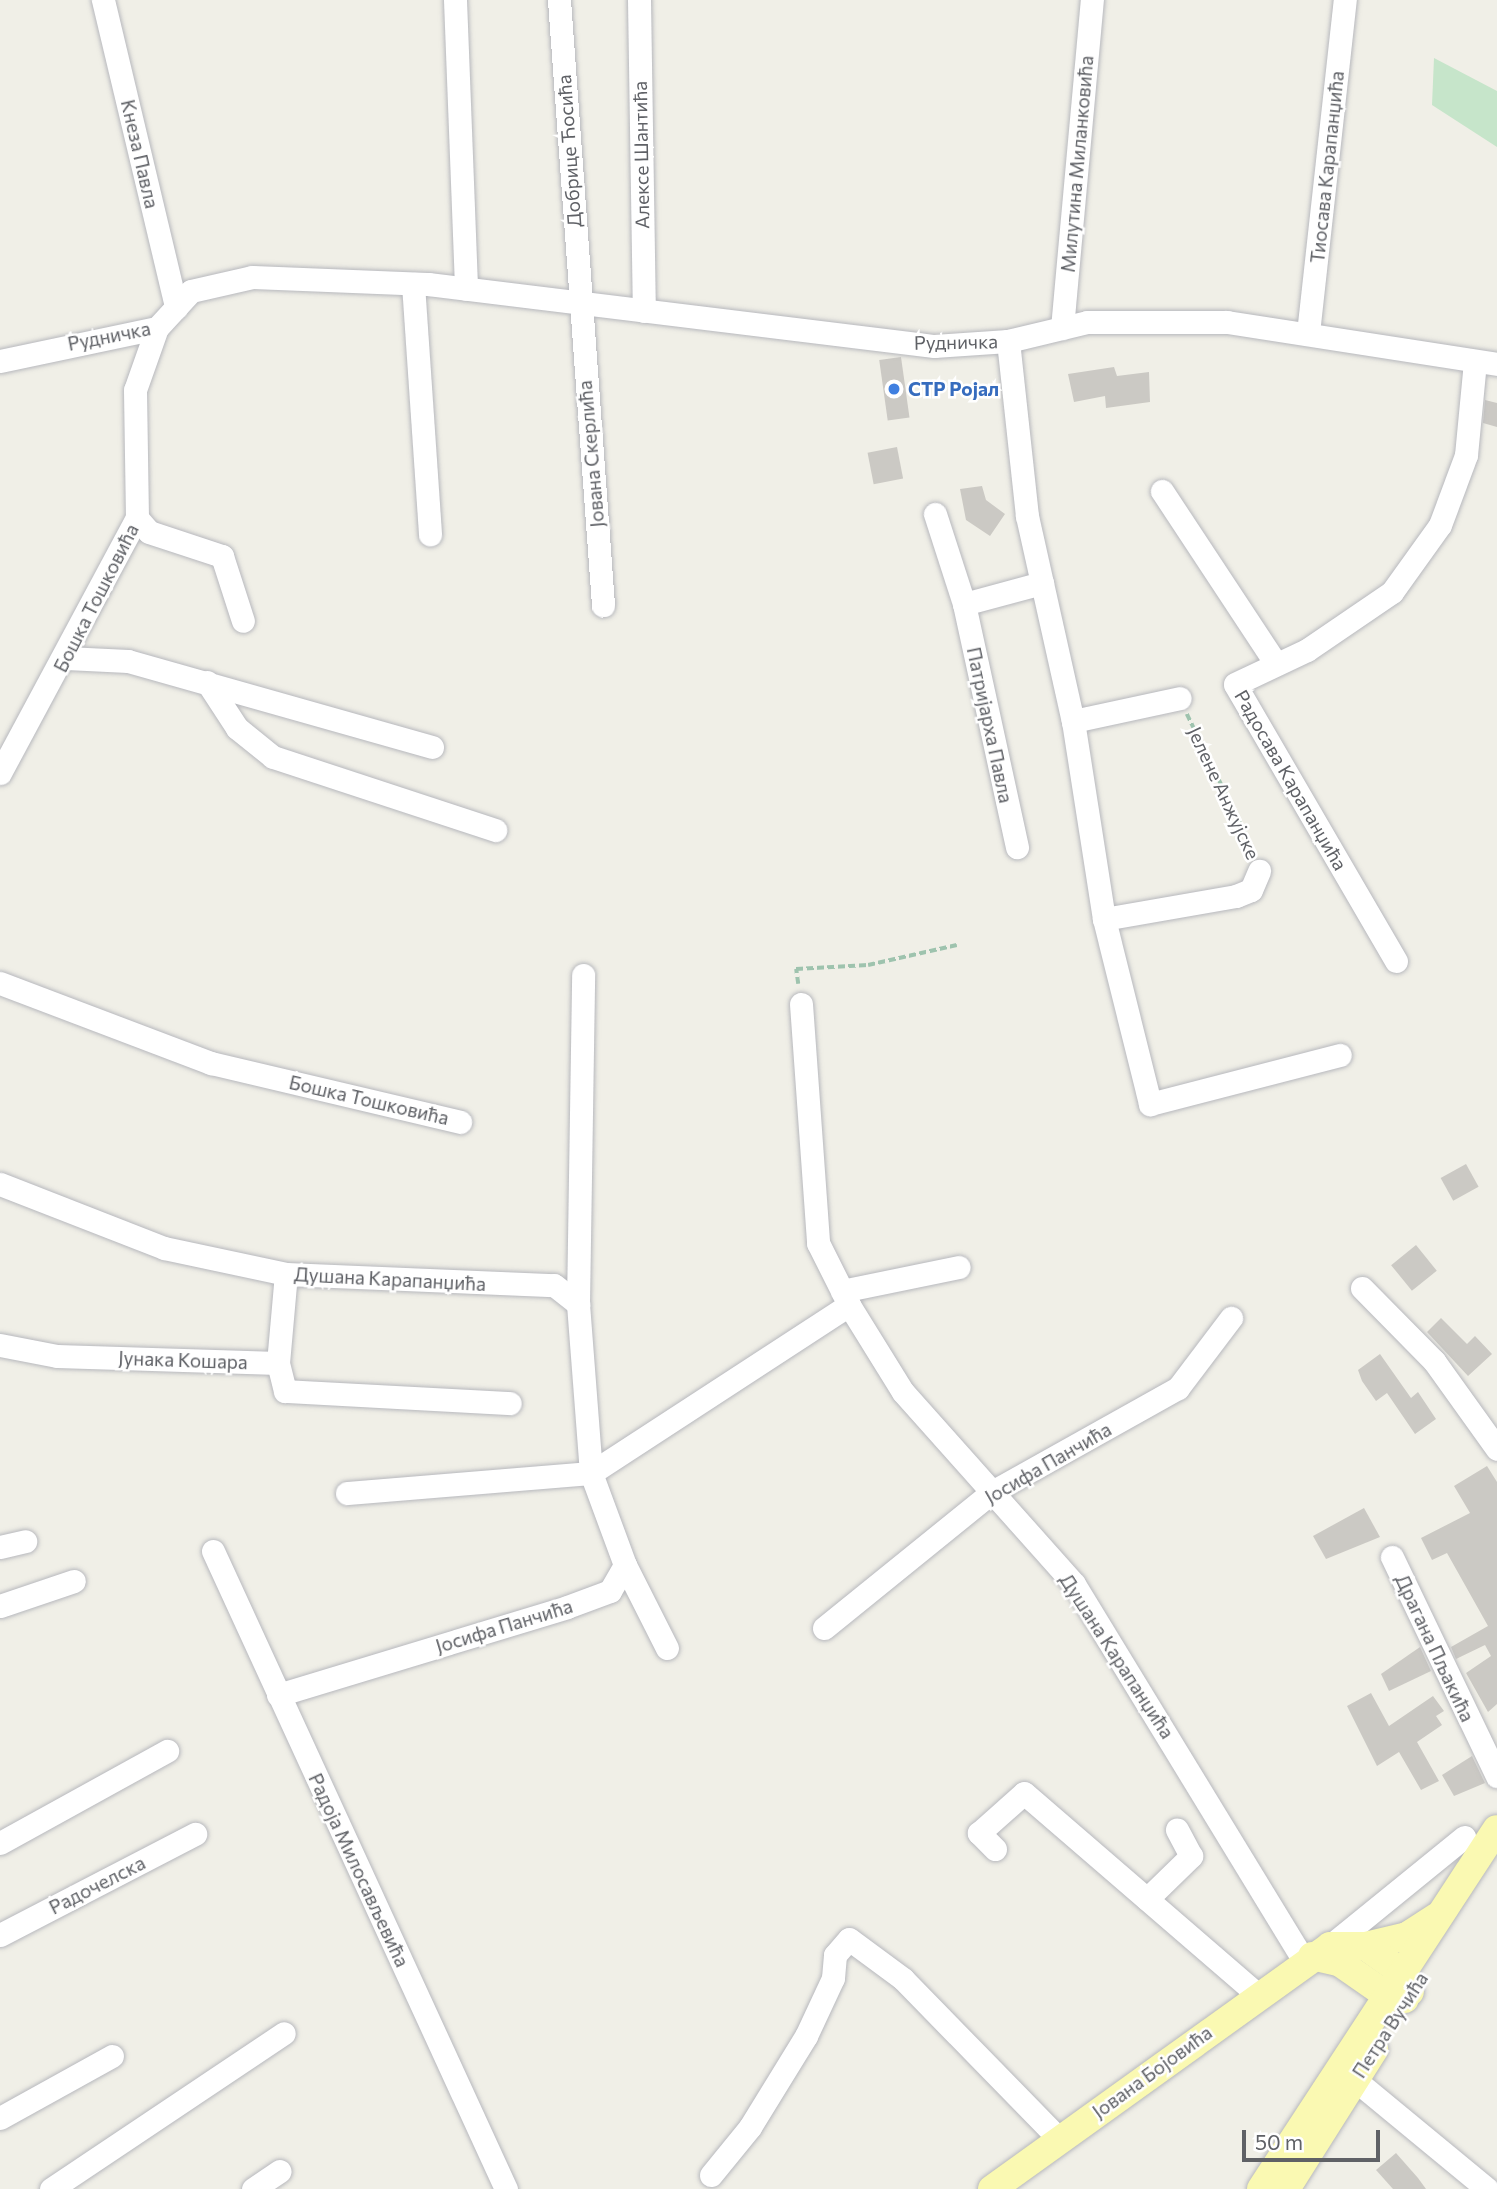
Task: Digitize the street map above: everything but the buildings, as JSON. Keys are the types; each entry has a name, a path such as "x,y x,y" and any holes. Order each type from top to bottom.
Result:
{"main road":[{"name":"Петра Вучића","path":"1286,2189 1355,2080 1442,1914 1497,1829"},
{"name":"Петра Вучића","path":"1261,2189 1350,2051 1401,1990 1497,1862"},
{"path":"1332,1955 1407,1936 1442,1914"},
{"path":"1332,1955 1401,1990"},
{"path":"1332,1955 1365,2000 1350,2051"},
{"name":"Јована Бојовића","path":"992,2189 1258,1995 1332,1955"}],"street":[{"name":"Кнеза Павла","path":"103,0 176,307"},
{"path":"454,0 466,289"},
{"name":"Добрице Ћосића","path":"559,0 578,303"},
{"name":"Алексе Шантића","path":"639,0 644,311"},
{"name":"Милутина Миланковића","path":"1062,328 1092,0"},
{"name":"Тиосава Карапанџића","path":"1308,333 1345,0"},
{"name":"Рудничка","path":"0,361 157,328 191,291 252,278 413,284 466,289 934,346 1009,341 1087,321 1227,322 1486,362"},
{"path":"413,284 430,534"},
{"name":"Јована Скерлића","path":"578,303 603,605"},
{"name":"Бошка Тошковића","path":"0,773 66,658 137,518 135,390 157,328"},
{"path":"1009,341 1027,516 1073,721 1104,919 1150,1104 1340,1055"},
{"name":"Радосава Карапанџића","path":"1396,961 1235,684 1276,664 1392,592 1440,525 1465,455 1486,362"},
{"path":"1162,491 1276,664"},
{"name":"Патријарха Павла","path":"936,513 964,604 1017,847"},
{"path":"137,518 149,532 222,556 243,621"},
{"path":"964,604 1042,583"},
{"path":"66,658 128,661 432,747"},
{"path":"207,682 237,727 273,757 495,830"},
{"path":"1073,721 1180,698"},
{"name":"Јелене Анжујске","path":"1104,919 1236,896 1251,890 1259,872"},
{"path":"583,975 578,1304 591,1473 625,1565 667,1648"},
{"name":"Бошка Тошковића","path":"0,983 211,1063 460,1122"},
{"name":"Душана Карапанџића","path":"801,1004 818,1242 846,1298 903,1392 1074,1584 1332,1955"},
{"name":"Душана Карапанџића","path":"0,1184 164,1248 286,1274 554,1285 578,1304"},
{"path":"347,1493 591,1473 846,1298 959,1267"},
{"path":"286,1274 278,1363 285,1391 510,1403"},
{"path":"1362,1288 1434,1362 1497,1449"},
{"name":"Јосифа Панчића","path":"824,1628 992,1492 1178,1388 1231,1318"},
{"name":"Јунака Кошара","path":"0,1345 57,1356 278,1363"},
{"path":"0,1547 25,1541"},
{"name":"Радоја Милосављевића","path":"214,1551 506,2189"},
{"name":"Драгана Пљакића","path":"1392,1557 1497,1776"},
{"name":"Јосифа Панчића","path":"278,1695 567,1607 610,1591 625,1565"},
{"path":"0,1606 74,1581"},
{"path":"0,1843 167,1751"},
{"path":"995,1849 979,1833 1024,1793 1258,1995"},
{"path":"1147,1899 1191,1856 1177,1830"},
{"name":"Радочелска","path":"0,1935 195,1834"},
{"path":"1332,1955 1464,1837"},
{"path":"710,2175 750,2127 806,2036 833,1978 835,1955 849,1939 903,1979 1060,2140"},
{"path":"51,2189 284,2033"},
{"path":"0,2118 112,2056"},
{"path":"1355,2080 1487,2189"},
{"path":"253,2189 280,2171"}],"path":[{"name":"Јелене Анжујске","path":"1180,698 1259,872"},
{"path":"801,1004 796,969 868,965 957,945"}],"green space":[{"path":"1434,58 1497,91 1497,147 1432,105"}],"place":[{"name":"СТР Ројал","path":"894,389"}]}
